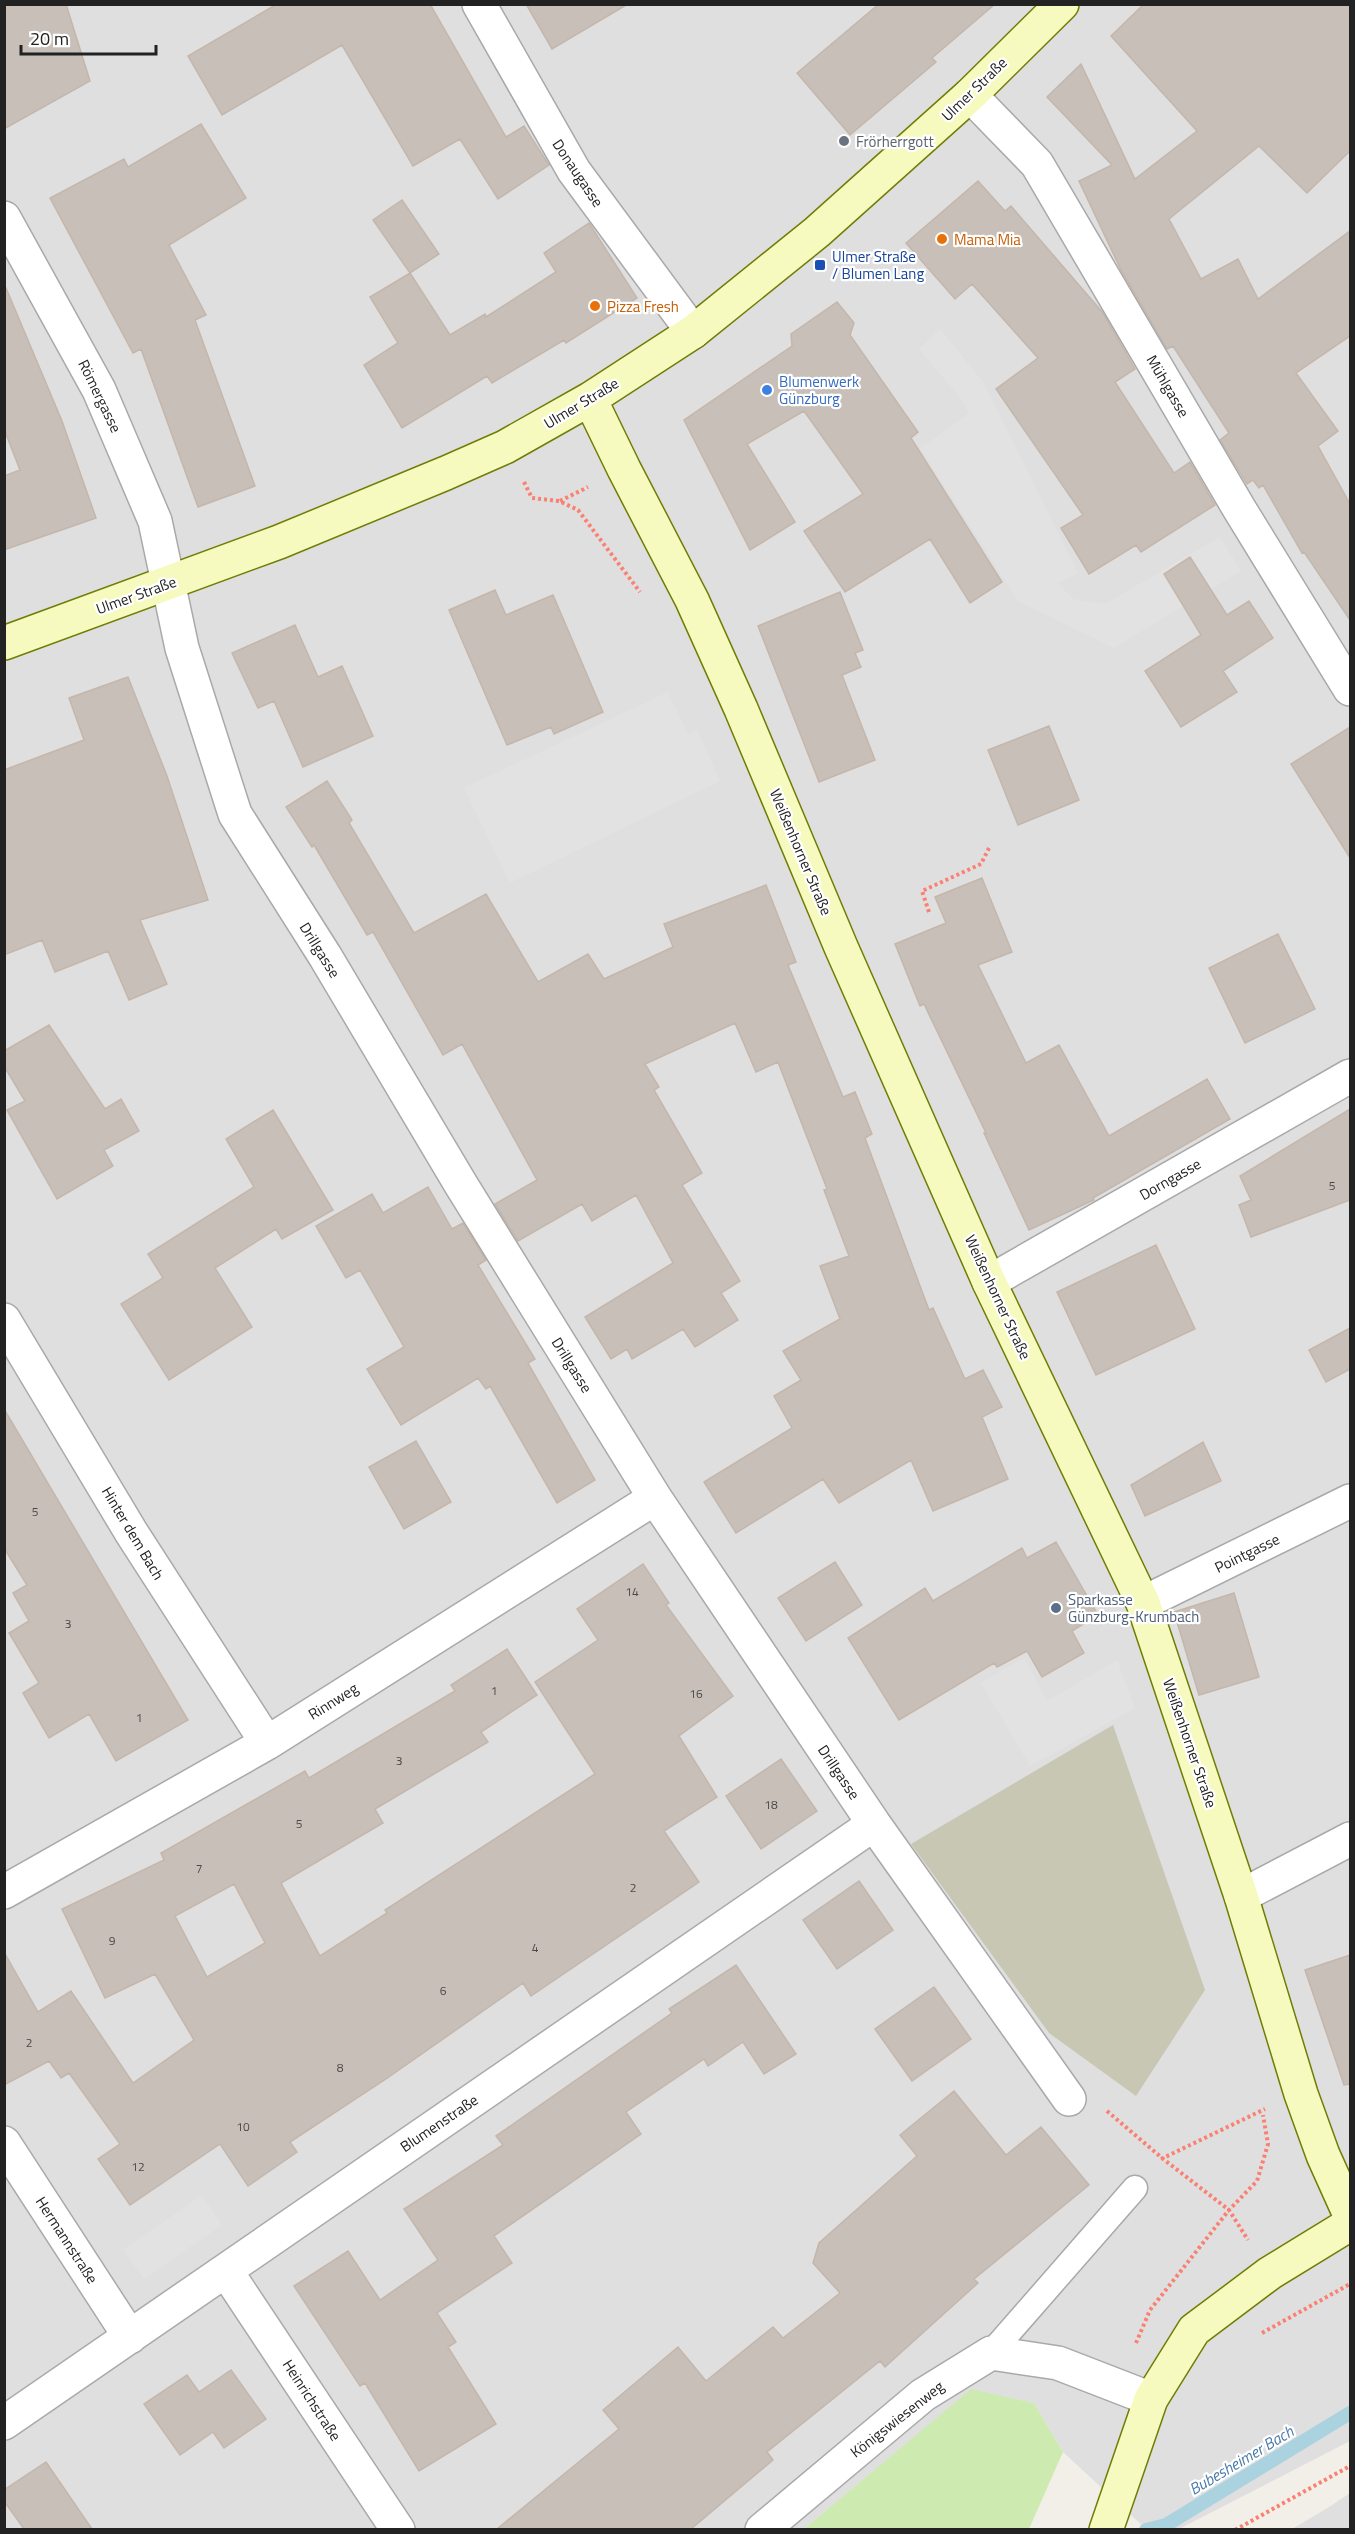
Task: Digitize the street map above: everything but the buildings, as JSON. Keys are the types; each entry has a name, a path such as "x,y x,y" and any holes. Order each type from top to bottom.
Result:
{"main road":[{"name":"Ulmer Straße","path":"4,643 279,542 446,473 505,447 590,399 693,332 817,232 970,95 1062,4"},
{"name":"Weißenhorner Straße","path":"590,399 696,610 989,1282 1143,1603 1241,1896 1301,2094 1323,2155 1350,2215"},
{"path":"1106,2529 1151,2399 1194,2330 1270,2273 1350,2224"}],"street":[{"name":"Donaugasse","path":"479,4 574,171 693,332"},
{"name":"Mühlgasse","path":"970,95 1037,164 1240,510 1350,689"},
{"name":"Römergasse","path":"4,218 99,390 155,521 167,585"},
{"name":"Drillgasse","path":"167,585 182,648 235,814 325,956 460,1183 655,1498 873,1824 1069,2099"},
{"name":"Dorngasse","path":"989,1282 1350,1076"},
{"name":"Hinter dem Bach","path":"4,1320 132,1532 267,1743"},
{"name":"Rinnweg","path":"4,1892 267,1743 655,1498"},
{"name":"Pointgasse","path":"1143,1603 1350,1502"},
{"name":"Blumenstraße","path":"4,2423 873,1824"},
{"path":"1241,1896 1350,1839"},
{"name":"Hermannstraße","path":"4,2143 130,2337"},
{"name":"Heinrichstraße","path":"226,2271 398,2529"},
{"path":"991,2353 1058,2363 1151,2399"},
{"name":"Königswiesenweg","path":"762,2529 923,2395 991,2353"}],"lane":[{"path":"991,2353 1135,2188"}],"path":[{"path":"929,912 922,891 981,864 989,848"},
{"path":"1162,2158 1301,2094"},
{"path":"1069,2099 1092,2098 1162,2158 1229,2210 1296,2314"},
{"path":"1256,2336 1350,2283"},
{"path":"1236,2529 1350,2466"}],"shaded area":[{"path":"5,5 1350,5 1350,2441 1179,2529 1146,2529 1063,2452 1034,2403 972,2390 804,2529 5,2530"},
{"path":"940,329 984,383 1078,573 1058,583 1073,599 1105,604 1220,537 1241,571 1114,648 1018,601 920,448 969,414 961,399 919,349"},
{"path":"668,692 688,734 697,730 720,781 510,883 464,788"},
{"path":"1024,1658 1047,1701 1117,1660 1135,1708 1030,1766 981,1683"},
{"path":"1113,1725 1205,1990 1136,2096 1049,2033 911,1844"},
{"path":"202,2195 222,2225 144,2279 123,2250"},
{"path":"1350,2493 1350,2529 1292,2529 1329,2507"}],"green space":[{"path":"971,2389 1034,2403 1063,2452 1029,2529 804,2529"}],"waterway":[{"name":"Bubesheimer Bach","path":"1146,2530 1166,2525 1350,2413"}],"place":[{"name":"Frörherrgott","path":"844,141"},
{"name":"Mama Mia","path":"942,239"},
{"name":"Ulmer Straße / Blumen Lang","path":"820,265"},
{"name":"Pizza Fresh","path":"595,306"},
{"name":"Blumenwerk Günzburg","path":"767,390"},
{"name":"Sparkasse Günzburg-Krumbach","path":"1056,1608"}]}
